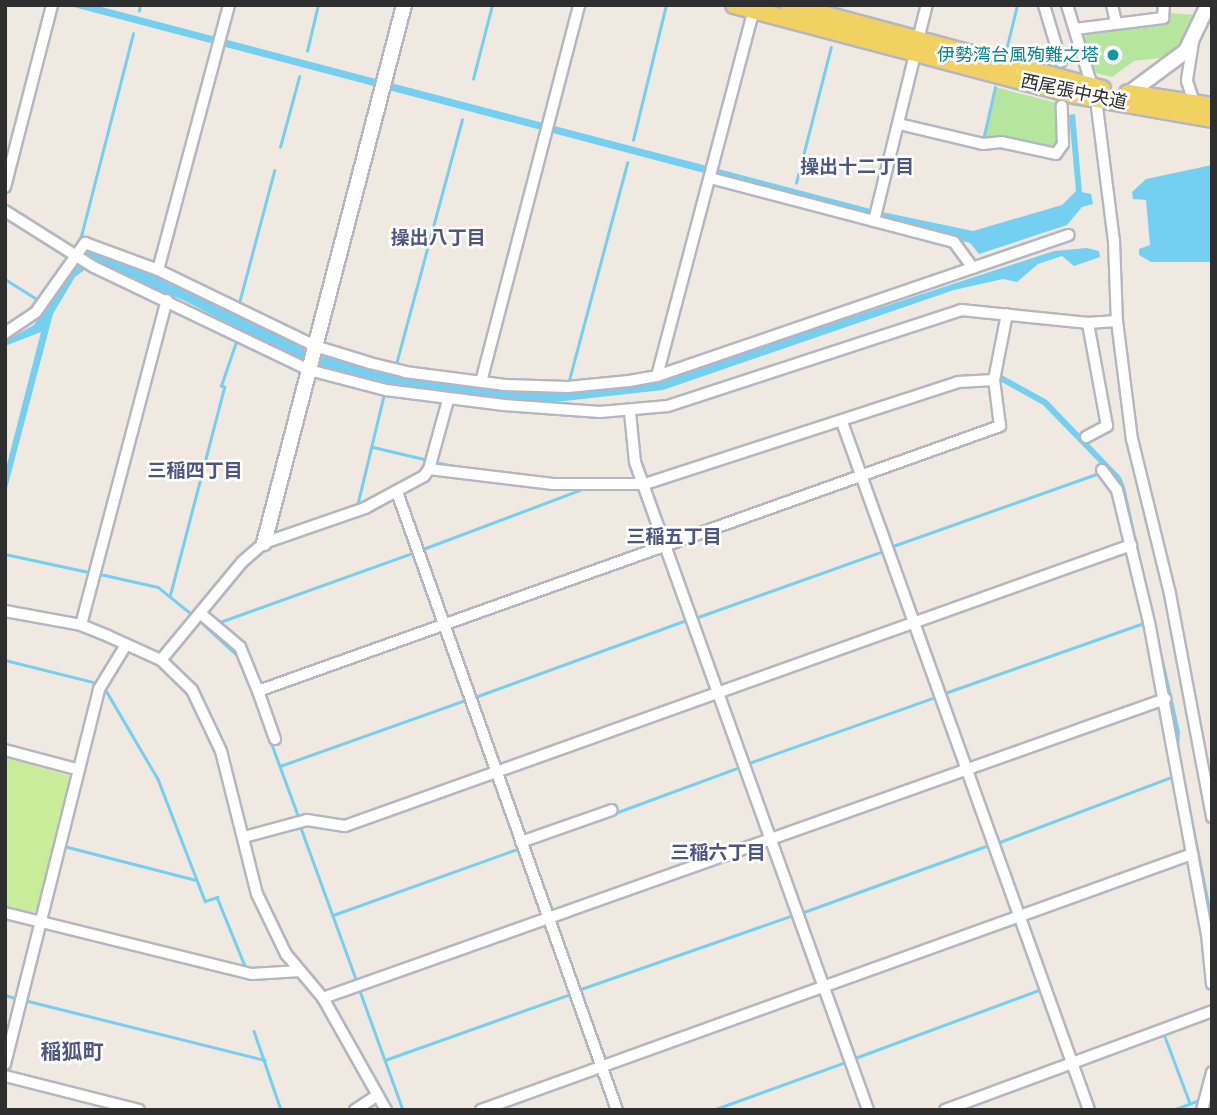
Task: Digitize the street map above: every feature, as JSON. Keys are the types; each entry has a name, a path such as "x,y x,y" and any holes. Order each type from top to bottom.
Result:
{"main road":[{"name":"西尾張中央道","path":"734,5 1212,119"},
{"name":"西尾張中央道","path":"789,5 916,47"},
{"name":"西尾張中央道","path":"1123,98 1212,106"}],"street":[{"path":"158,270 229,5"},
{"path":"264,543 404,5"},
{"path":"481,382 579,5"},
{"path":"874,220 927,5"},
{"path":"1045,5 1061,62"},
{"path":"1067,5 1094,93 1114,241 1117,321 1132,439 1170,594 1212,817"},
{"path":"1112,5 1116,22"},
{"path":"1074,29 1163,18 1164,5"},
{"path":"5,187 52,6"},
{"path":"657,376 754,10"},
{"path":"1194,103 1187,82 1194,42 1206,12"},
{"path":"1123,98 1194,42"},
{"path":"899,124 983,144 1000,142 1056,154 1063,144 1062,106"},
{"path":"710,178 954,242 973,268"},
{"path":"5,211 93,267 310,367 386,390 448,400 630,412 679,402 946,312 1007,314 1088,323 1117,321"},
{"path":"5,333 36,312 85,243 158,270 315,347 405,372 481,382 568,387 657,376 1069,235"},
{"path":"81,625 167,300"},
{"path":"258,691 1000,426 994,380 1007,314"},
{"path":"1086,437 1107,426 1088,323"},
{"path":"429,469 553,484 645,484 958,382 994,380"},
{"path":"161,660 242,562 264,543 397,492 429,469 448,400"},
{"path":"630,412 635,462 868,1110"},
{"path":"842,422 1089,1110"},
{"path":"1102,470 1117,490 1165,699 1212,984"},
{"path":"397,492 617,1110"},
{"path":"244,837 307,820 345,825 1131,545"},
{"path":"5,611 81,625 161,660 176,670 197,700 221,751 257,894 286,954 323,998 386,1110"},
{"path":"201,614 240,647 275,739"},
{"path":"5,1064 76,769 99,689 127,645"},
{"path":"323,998 1165,699"},
{"path":"5,750 76,769"},
{"path":"521,842 612,810"},
{"path":"481,1110 1192,854"},
{"path":"5,913 252,974 300,971"},
{"path":"945,1110 1212,1011"},
{"path":"1202,1110 1212,1072"},
{"path":"5,1076 139,1110"},
{"path":"355,1110 378,1095"}],"green space":[{"path":"1169,13 1197,15 1184,44 1168,57 1134,61 1112,77 1096,73 1081,34 1165,22"},
{"path":"995,87 1057,103 1060,135 1054,148 983,140"},
{"path":"5,757 70,776 36,911 31,913 5,907"}],"water":[{"path":"66,5 94,5 882,212 973,231 1062,205 1076,191 1069,115 1075,114 1082,192 1091,194 1093,204 1082,207 1067,225 979,254 970,243"},
{"path":"1212,165 1212,262 1151,262 1139,255 1139,249 1150,245 1146,200 1133,199 1132,192 1146,179"},
{"path":"85,247 172,281 308,351 407,377 534,391 662,379 1054,251 1087,248 1099,251 1100,257 1074,266 1062,256 1038,264 1017,282 1003,279 954,290 663,390 537,404 405,387 304,362 185,301 94,263 75,277 53,314 5,496 5,472 41,332 5,346 5,341 34,325"},
{"path":"998,373 1047,400 1121,477 1125,487 1180,732 1179,749 1212,914 1212,940 1114,478 1043,405 998,380"}],"waterway":[{"path":"139,11 140,5"},
{"path":"307,51 318,5"},
{"path":"473,79 492,5"},
{"path":"633,140 666,5"},
{"path":"1007,46 1017,5"},
{"path":"80,240 133,34"},
{"path":"796,183 831,47"},
{"path":"280,147 299,77"},
{"path":"983,140 995,87"},
{"path":"396,364 462,120"},
{"path":"569,380 627,163"},
{"path":"239,303 274,171"},
{"path":"5,279 40,301"},
{"path":"170,595 224,387 221,386 237,339"},
{"path":"926,387 966,375 991,375"},
{"path":"358,502 383,398"},
{"path":"373,447 424,459"},
{"path":"435,462 469,469"},
{"path":"893,546 1099,473"},
{"path":"423,549 580,490"},
{"path":"698,617 883,551"},
{"path":"220,622 413,553"},
{"path":"5,554 88,572"},
{"path":"100,574 158,587 194,616"},
{"path":"475,697 687,620"},
{"path":"200,621 239,657"},
{"path":"945,693 1144,623"},
{"path":"5,660 97,683"},
{"path":"245,673 264,722"},
{"path":"104,687 158,779 205,901 217,897 245,966"},
{"path":"749,763 935,697"},
{"path":"280,766 465,700"},
{"path":"271,742 298,815"},
{"path":"615,813 740,767"},
{"path":"997,843 1172,777"},
{"path":"301,828 356,979"},
{"path":"801,913 989,845"},
{"path":"64,846 196,880"},
{"path":"333,915 517,849"},
{"path":"578,990 793,915"},
{"path":"855,1058 1039,990"},
{"path":"360,991 403,1110"},
{"path":"385,1060 570,994"},
{"path":"5,995 15,998"},
{"path":"28,1001 265,1060"},
{"path":"254,1031 281,1110"},
{"path":"1164,1034 1190,1103"},
{"path":"713,1110 848,1061"},
{"path":"1173,1110 1201,1099"}],"place":[{"name":"伊勢湾台風殉難之塔","path":"1113,55"}],"district":[{"name":"操出十二丁目","path":"857,166"},
{"name":"操出八丁目","path":"438,237"},
{"name":"三稲四丁目","path":"195,470"},
{"name":"三稲五丁目","path":"674,536"},
{"name":"三稲六丁目","path":"718,852"},
{"name":"稲狐町","path":"72,1051"}]}
